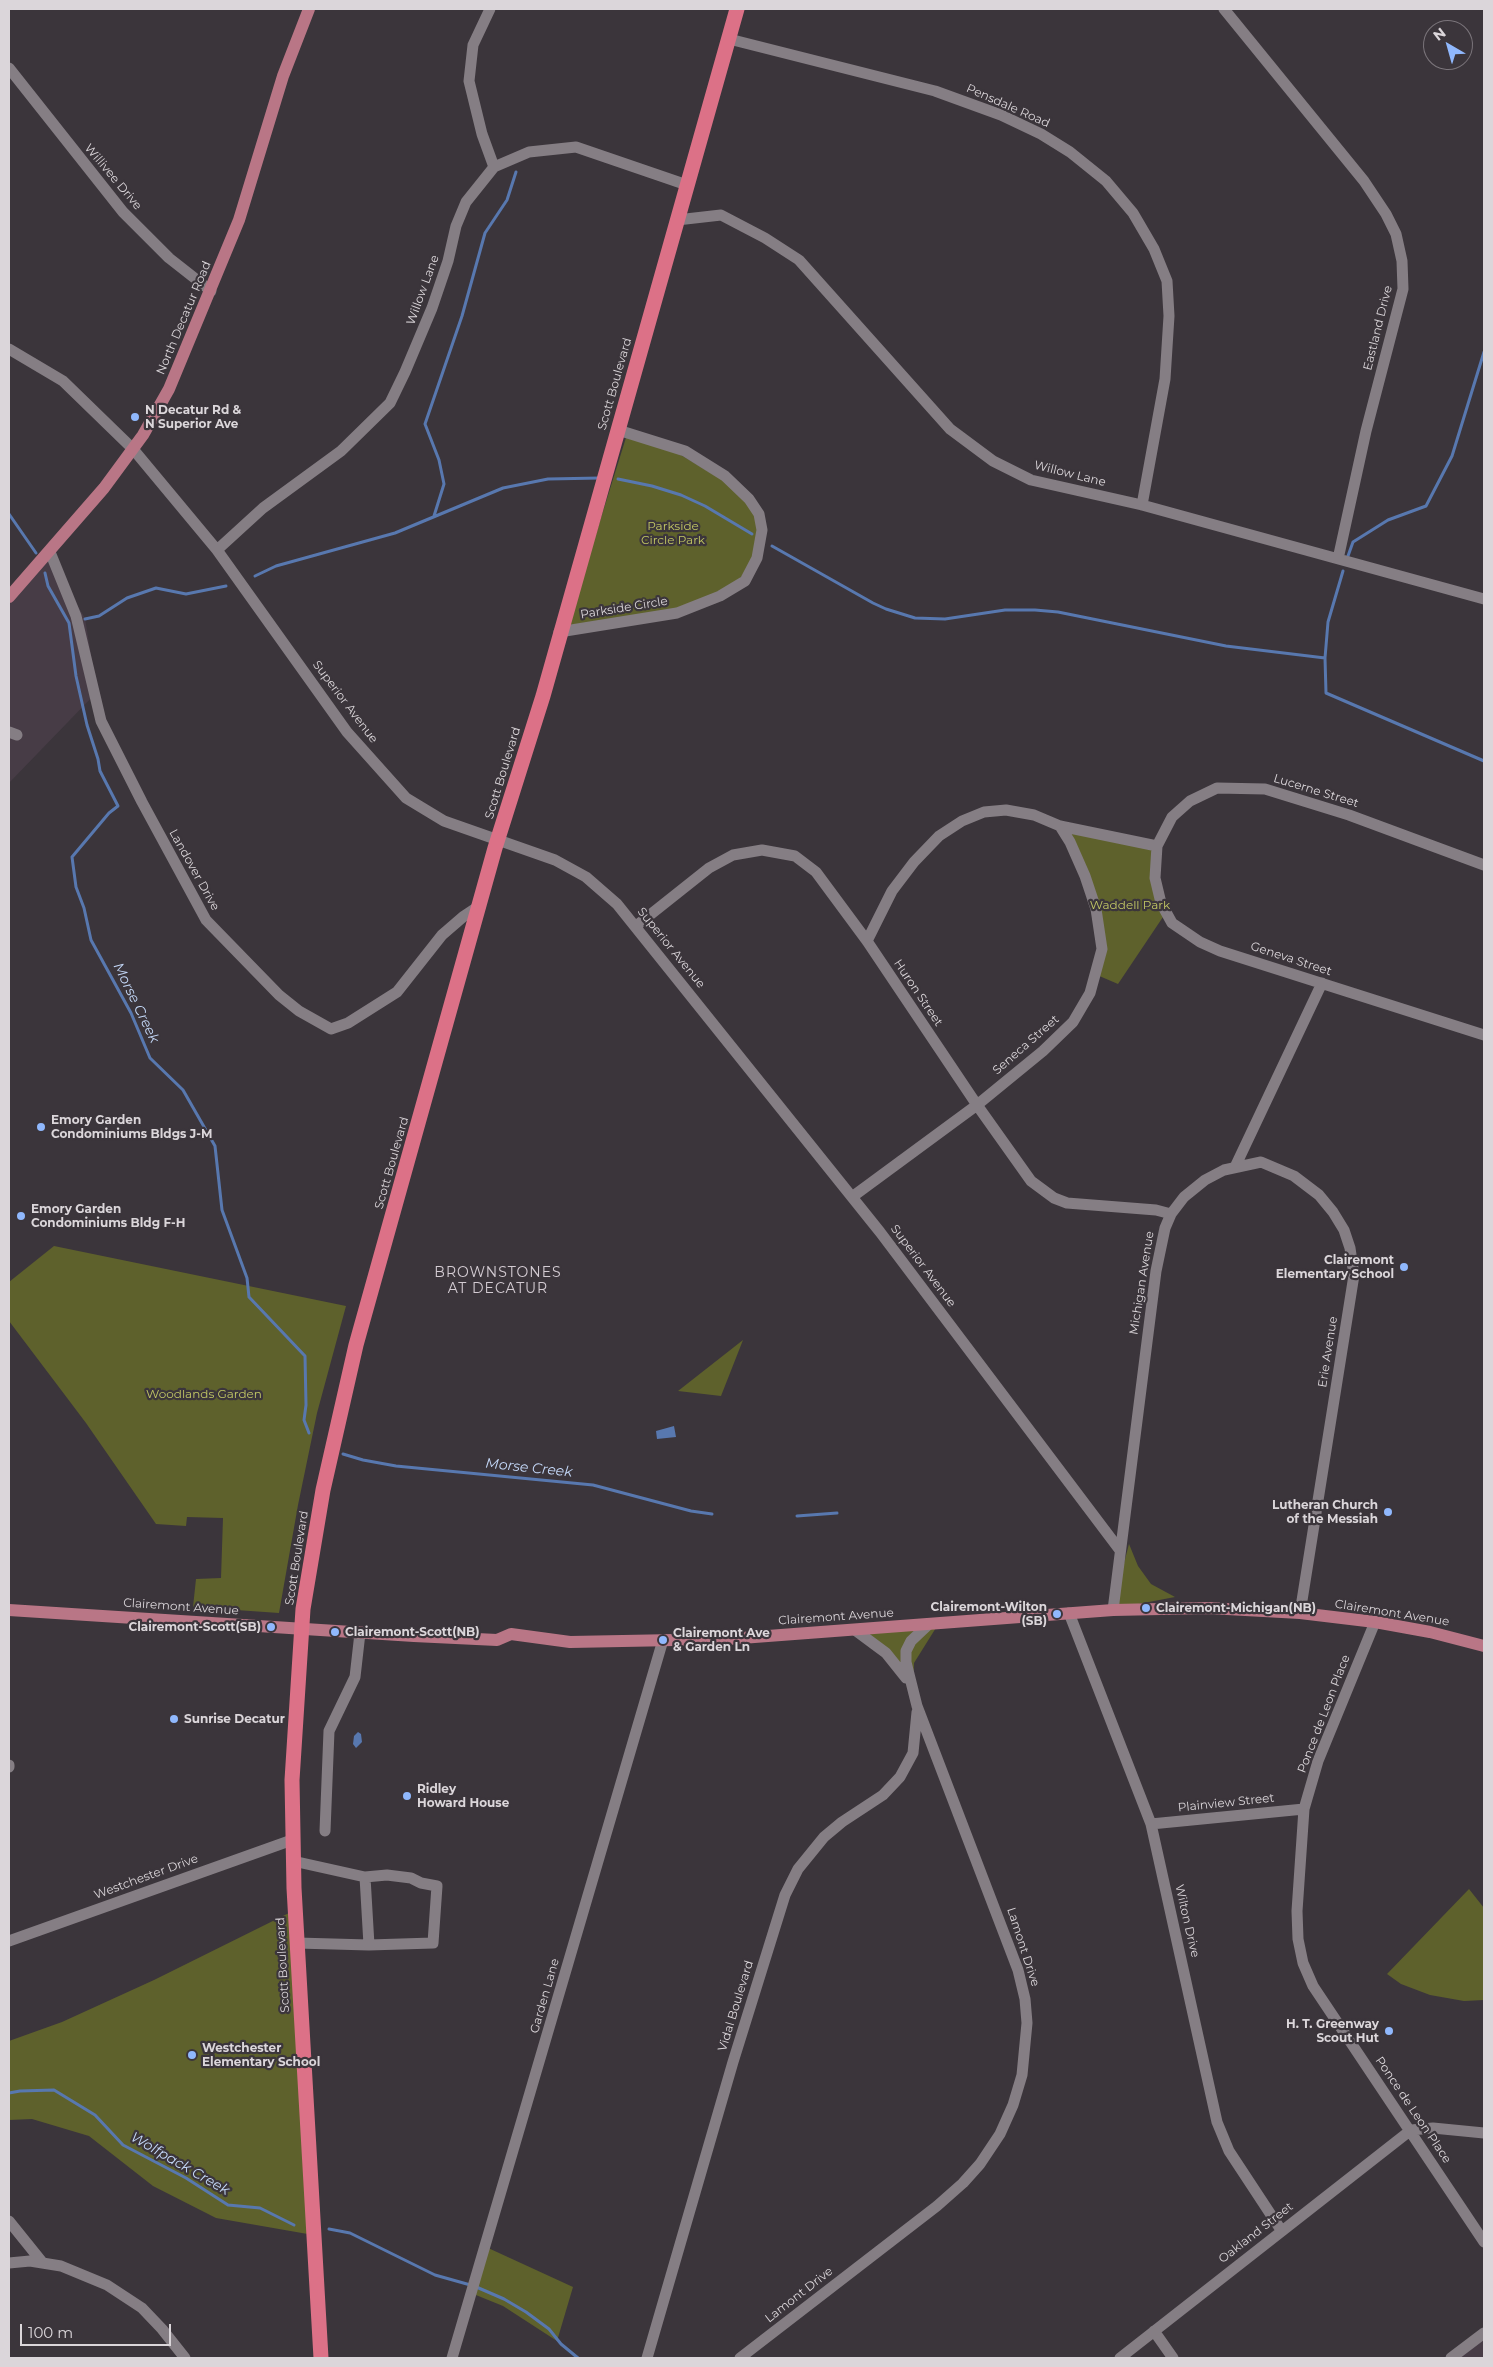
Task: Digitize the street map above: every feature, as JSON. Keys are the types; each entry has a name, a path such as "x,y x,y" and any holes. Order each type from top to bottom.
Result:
{"highway":[{"name":"Scott Boulevard","path":"321,2358 292,1840 294,1733 303,1609 323,1490 356,1345 498,839 543,696 737,9"}],"main road":[{"name":"North Decatur Road","path":"9,597 104,488 133,449 169,389 239,220 283,76 309,9"},
{"name":"Clairemont Avenue","path":"9,1610 302,1630 497,1640 511,1634 570,1642 728,1639 1113,1610 1209,1608 1300,1613 1375,1622 1430,1632 1484,1646"}],"street":[{"path":"490,9 473,45 469,81 482,134 494,167"},
{"name":"Eastland Drive","path":"1224,9 1364,181 1386,214 1396,234 1402,261 1403,289 1366,431 1338,559"},
{"name":"Pensdale Road","path":"729,39 935,91 952,97 1041,134 1070,152 1106,181 1133,213 1154,248 1167,281 1169,316 1165,379 1142,505"},
{"name":"Willivee Drive","path":"9,68 123,212 169,258 210,291"},
{"name":"Willow Lane","path":"217,550 263,508 341,451 390,403 406,372 432,308 448,261 456,226 466,202 494,167 529,152 576,146 687,185"},
{"name":"Willow Lane","path":"677,220 721,215 765,238 799,260 950,429 993,461 1032,480 1142,505 1484,599"},
{"name":"Superior Avenue","path":"9,349 63,380 133,449 217,550 347,732 385,777 406,798 444,821 555,860 586,877 617,904 852,1197 1119,1549"},
{"name":"Parkside Circle","path":"560,632 677,614 720,596 745,581 757,558 762,530 759,514 749,499 725,476 685,451 618,430"},
{"name":"Landover Drive","path":"50,552 76,616 101,722 137,793 206,920 279,996 299,1011 331,1029 348,1023 397,992 442,935 479,906"},
{"name":"Lucerne Street","path":"1157,846 1172,817 1190,801 1217,788 1255,789 1265,790 1349,815 1484,865"},
{"path":"867,941 892,891 914,862 939,836 962,821 984,812 1006,810 1034,815 1060,826 1157,846"},
{"name":"Seneca Street","path":"852,1197 977,1105 1043,1051 1073,1022 1090,993 1102,950 1096,909 1085,876 1070,842 1060,826"},
{"name":"Geneva Street","path":"1157,846 1155,878 1161,903 1172,924 1200,942 1220,951 1484,1035"},
{"name":"Huron Street","path":"636,926 709,868 734,855 762,850 795,856 816,872 867,941 977,1105 1031,1181 1054,1198 1080,1205 1156,1210 1171,1214"},
{"path":"1235,1167 1322,983"},
{"name":"Erie Avenue","path":"1235,1167 1261,1162 1294,1176 1319,1195 1334,1212 1344,1230 1350,1248 1354,1274 1300,1613"},
{"name":"Michigan Avenue","path":"1113,1610 1119,1549 1160,1242 1171,1214 1184,1197 1198,1185 1218,1173 1235,1167"},
{"name":"Wilton Drive","path":"1069,1613 1151,1824 1217,2122 1229,2151 1281,2230"},
{"name":"Ponce de Leon Place","path":"1375,1622 1318,1761 1304,1809 1297,1911 1298,1939 1303,1963 1313,1986 1411,2130 1484,2242"},
{"name":"Lamont Drive","path":"740,2358 953,2193 988,2153 1009,2115 1018,2093 1025,2057 1027,2023 1022,1986 1002,1923 917,1706 906,1662 906,1651 914,1637 929,1624"},
{"path":"855,1630 873,1641 894,1661 913,1691"},
{"path":"325,1831 329,1731 355,1676 360,1633"},
{"name":"Garden Lane","path":"452,2358 664,1640"},
{"name":"Vidal Boulevard","path":"647,2358 785,1895 798,1869 824,1837 842,1822 883,1795 900,1777 909,1762 914,1748 917,1706"},
{"name":"Plainview Street","path":"1151,1824 1304,1809"},
{"name":"Westchester Drive","path":"9,1941 292,1840"},
{"path":"293,1862 365,1877 387,1875 411,1878 421,1884 436,1886 433,1943 369,1945 297,1943"},
{"path":"365,1877 369,1945"},
{"path":"1411,2130 1433,2128 1484,2133"},
{"name":"Oakland Street","path":"1120,2358 1411,2130"},
{"path":"9,2222 42,2262"},
{"path":"9,2263 42,2262 78,2272 121,2293 154,2320 185,2358"},
{"path":"1154,2331 1173,2358"},
{"path":"1451,2358 1484,2333"}],"shaded area":[{"path":"46,554 85,618 97,692 9,783 9,599"},
{"path":"1484,2334 1484,2358 1452,2358"}],"green space":[{"name":"Parkside Circle Park","path":"629,428 654,439 726,482 744,499 756,517 759,534 751,562 738,582 686,607 567,627"},
{"name":"Waddell Park","path":"1069,833 1153,848 1153,873 1169,908 1118,984 1097,975 1105,951"},
{"name":"Woodlands Garden","path":"54,1246 346,1306 317,1413 279,1613 193,1607 196,1579 221,1578 223,1518 187,1517 186,1526 156,1524 86,1423 9,1321 9,1282"},
{"path":"743,1340 721,1396 678,1391"},
{"path":"1129,1544 1138,1566 1151,1584 1175,1597 1112,1609"},
{"path":"939,1623 914,1663 913,1691 857,1628"},
{"path":"1469,1889 1484,1908 1484,2000 1464,2001 1430,1995 1401,1984 1387,1974"},
{"path":"291,1912 319,2236 216,2218 153,2186 89,2136 32,2119 9,2120 9,2041 62,2022 154,1980"},
{"path":"486,2247 573,2287 557,2341 503,2306 471,2293"}],"water":[{"path":"674,1426 676,1437 657,1439 656,1431"},
{"path":"358,1732 361,1734 362,1742 356,1748 353,1744 354,1736"}],"waterway":[{"path":"434,516 444,484 439,460 425,424 462,316 485,233 507,200 516,172"},
{"path":"1348,556 1353,542 1388,520 1426,506 1452,456 1484,352"},
{"path":"255,576 276,566 395,533 503,488 548,479 600,478"},
{"path":"618,479 652,486 681,495 705,506 752,534"},
{"path":"9,514 36,553"},
{"path":"772,546 873,603 915,618 945,619 1005,610 1058,612 1226,646 1325,658 1326,693 1484,761"},
{"path":"1325,658 1328,622 1343,571"},
{"path":"45,573 48,586 69,623"},
{"path":"85,619 99,616 127,598 156,588 186,594 226,586"},
{"name":"Morse Creek","path":"69,623 76,676 87,725 100,771 118,806 109,813 72,857 76,887 84,908 91,940 131,1013 150,1058 183,1090 215,1146 222,1210 247,1278 249,1297 305,1356 306,1405 304,1420 309,1433"},
{"name":"Morse Creek","path":"343,1454 396,1466 593,1485 691,1511 712,1514"},
{"path":"797,1516 837,1513"},
{"name":"Wolfpack Creek","path":"9,2093 54,2090 95,2115 123,2145 186,2178 228,2205 260,2208 294,2225"},
{"name":"Wolfpack Creek","path":"329,2229 350,2233 435,2275 474,2286 504,2299 549,2329 561,2344 578,2358"}],"place":[{"name":"N Decatur Rd & N Superior Ave","path":"135,417"},
{"name":"Emory Garden Condominiums Bldgs J-M","path":"41,1127"},
{"name":"Emory Garden Condominiums Bldg F-H","path":"21,1216"},
{"name":"Clairemont Elementary School","path":"1404,1267"},
{"name":"Lutheran Church of the Messiah","path":"1388,1512"},
{"name":"Clairemont-Michigan(NB)","path":"1146,1608"},
{"name":"Clairemont-Wilton (SB)","path":"1057,1614"},
{"name":"Clairemont-Scott(SB)","path":"271,1627"},
{"name":"Clairemont-Scott(NB)","path":"335,1632"},
{"name":"Clairemont Ave & Garden Ln","path":"663,1640"},
{"name":"Sunrise Decatur","path":"174,1719"},
{"name":"Ridley Howard House","path":"407,1796"},
{"name":"H. T. Greenway Scout Hut","path":"1389,2031"},
{"name":"Westchester Elementary School","path":"192,2055"}],"district":[{"name":"BROWNSTONES AT DECATUR","path":"498,1282"}]}
